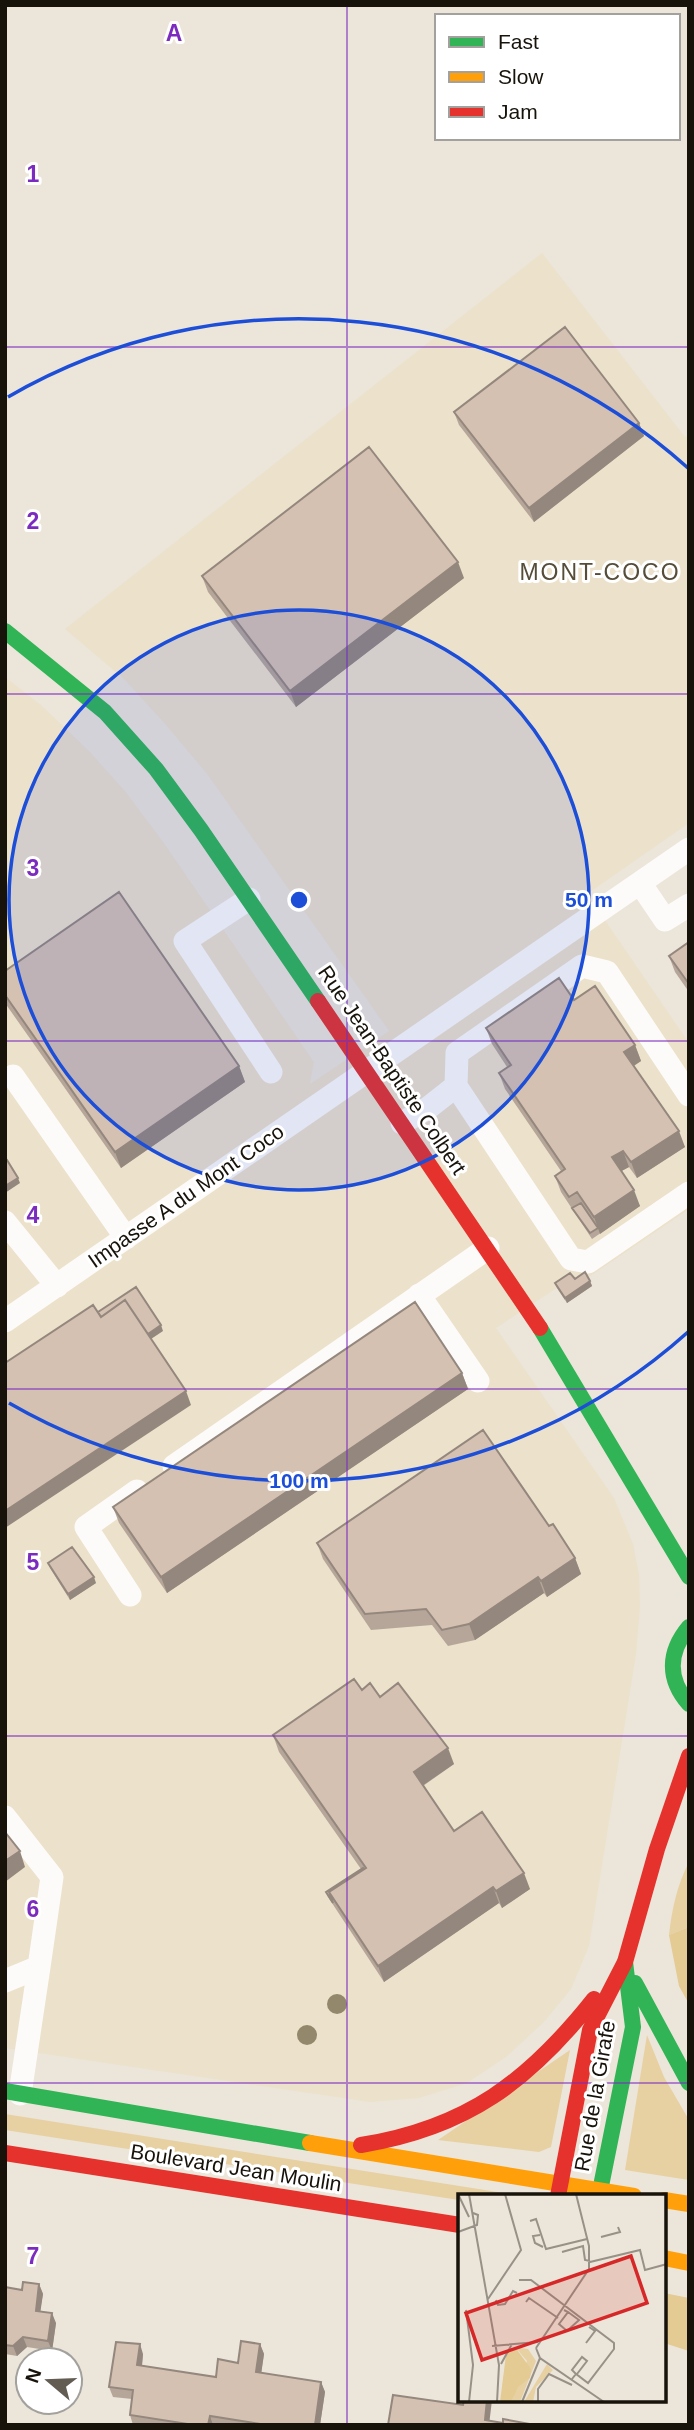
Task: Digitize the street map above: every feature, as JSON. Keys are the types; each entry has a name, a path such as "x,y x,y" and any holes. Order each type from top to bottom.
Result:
{"street":[{"name":"Rue Jean-Baptiste Colbert","path":"5,631 105,712 156,769 249,899 488,1248 578,1389 689,1577"},
{"path":"689,1628 681,1635 674,1649 671,1665 680,1695 689,1704"},
{"name":"Rue de la Girafe","path":"559,2190 590,2029 625,1962 657,1849 689,1756"},
{"path":"341,2148 391,2141 481,2104 529,2070 568,2031 625,1962 689,2082"},
{"name":"Rue de la Girafe","path":"599,2193 633,2027 625,1962"},
{"path":"13,2092 341,2148 559,2190 599,2193"},
{"name":"Boulevard Jean Moulin","path":"5,2153 458,2225"},
{"path":"666,2200 689,2204"},
{"path":"666,2258 689,2263"}],"lane":[{"name":"Impasse A du Mont Coco","path":"5,1321 689,849"},
{"path":"640,883 665,920 689,905"},
{"path":"249,899 185,942 271,1072"},
{"path":"689,1094 607,972 582,965 457,1053 456,1086 571,1259 588,1262 689,1193"},
{"path":"13,1076 126,1238"},
{"path":"402,1123 428,1108 456,1086"},
{"path":"5,1222 57,1286"},
{"path":"130,1595 86,1527 488,1248"},
{"path":"419,1295 478,1381"},
{"path":"5,1816 52,1877 39,1966 13,2092"},
{"path":"5,1981 39,1966"}],"shaded area":[{"path":"542,253 685,437 689,435 689,823 587,894 689,1043 689,1209 577,1285 572,1278 496,1328 614,1498 633,1544 639,1575 640,1607 636,1654 589,1946 571,1989 543,2023 506,2057 467,2083 419,2098 370,2102 5,2048 5,677 42,706 88,750 125,791 164,843 314,1062 310,1084 389,1031 207,774 123,678 65,629"},
{"path":"689,1862 689,1927 669,1935 676,1897"},
{"path":"689,1927 689,2004 679,1986 669,1935"},
{"path":"647,2035 664,2077 689,2120 689,2180 625,2170"},
{"path":"570,2050 551,2147 539,2152 438,2140"},
{"path":"5,2114 511,2194 458,2194 458,2200 5,2130"},
{"path":"666,2293 689,2298 689,2351 666,2344"}],"building":[{"path":"565,327 639,423 529,508 454,412"},
{"path":"369,447 458,562 290,691 202,576"},
{"path":"119,892 239,1066 115,1152 5,995 5,971"},
{"path":"689,942 689,984 669,956"},
{"path":"559,978 574,1000 595,986 635,1045 624,1052 679,1131 631,1162 623,1151 612,1157 634,1190 594,1217 577,1192 569,1197 555,1176 565,1169 499,1073 511,1065 486,1028"},
{"path":"7,1160 18,1178 5,1186 5,1161"},
{"path":"581,1203 598,1228 590,1233 572,1208"},
{"path":"585,1272 590,1281 565,1298 555,1283 570,1273 575,1279"},
{"path":"136,1287 161,1325 148,1334 125,1300 101,1317 98,1312"},
{"path":"125,1300 186,1391 5,1511 5,1363 93,1305 101,1317"},
{"path":"415,1302 462,1373 161,1577 113,1507"},
{"path":"483,1430 549,1526 553,1524 575,1558 541,1581 538,1577 469,1624 442,1630 426,1609 365,1614 317,1543"},
{"path":"72,1547 94,1577 68,1594 48,1563"},
{"path":"354,1679 362,1690 370,1683 380,1697 398,1683 448,1748 414,1772 454,1831 482,1812 524,1873 496,1891 493,1887 378,1966 329,1892 366,1868 273,1735"},
{"path":"5,1832 20,1851 5,1861"},
{"path":"363,1868 329,1892 333,1903 326,1892"},
{"path":"23,2282 39,2284 36,2311 52,2313 48,2341 23,2337 13,2346 5,2345 5,2287 22,2290"},
{"path":"241,2341 260,2344 256,2372 321,2382 315,2425 267,2425 210,2416 208,2425 194,2425 130,2415 133,2390 109,2387 116,2342 140,2344 137,2365 216,2377 218,2359 238,2363"},
{"path":"393,2395 463,2405 464,2402 487,2402 485,2420 503,2423 503,2419 535,2425 388,2425"}],"traffic: fast":[{"path":"5,631 105,712 156,769 318,1001"},
{"path":"540,1328 689,1577"},
{"path":"689,1627 677,1646 673,1666 677,1685 689,1704"},
{"path":"599,2194 633,2027 625,1962"},
{"path":"635,1983 689,2083"},
{"path":"5,2091 310,2143"}],"traffic: slow":[{"path":"310,2143 622,2194"},
{"path":"666,2200 689,2204"},
{"path":"666,2258 689,2263"}],"traffic: jam":[{"path":"318,1001 540,1328"},
{"path":"558,2194 590,2030 625,1962 657,1849 689,1756"},
{"path":"361,2145 433,2127 493,2096 520,2077 545,2054 594,1999"},
{"path":"5,2153 458,2225"}],"district":[{"name":"MONT-COCO","path":"600,572"}]}
